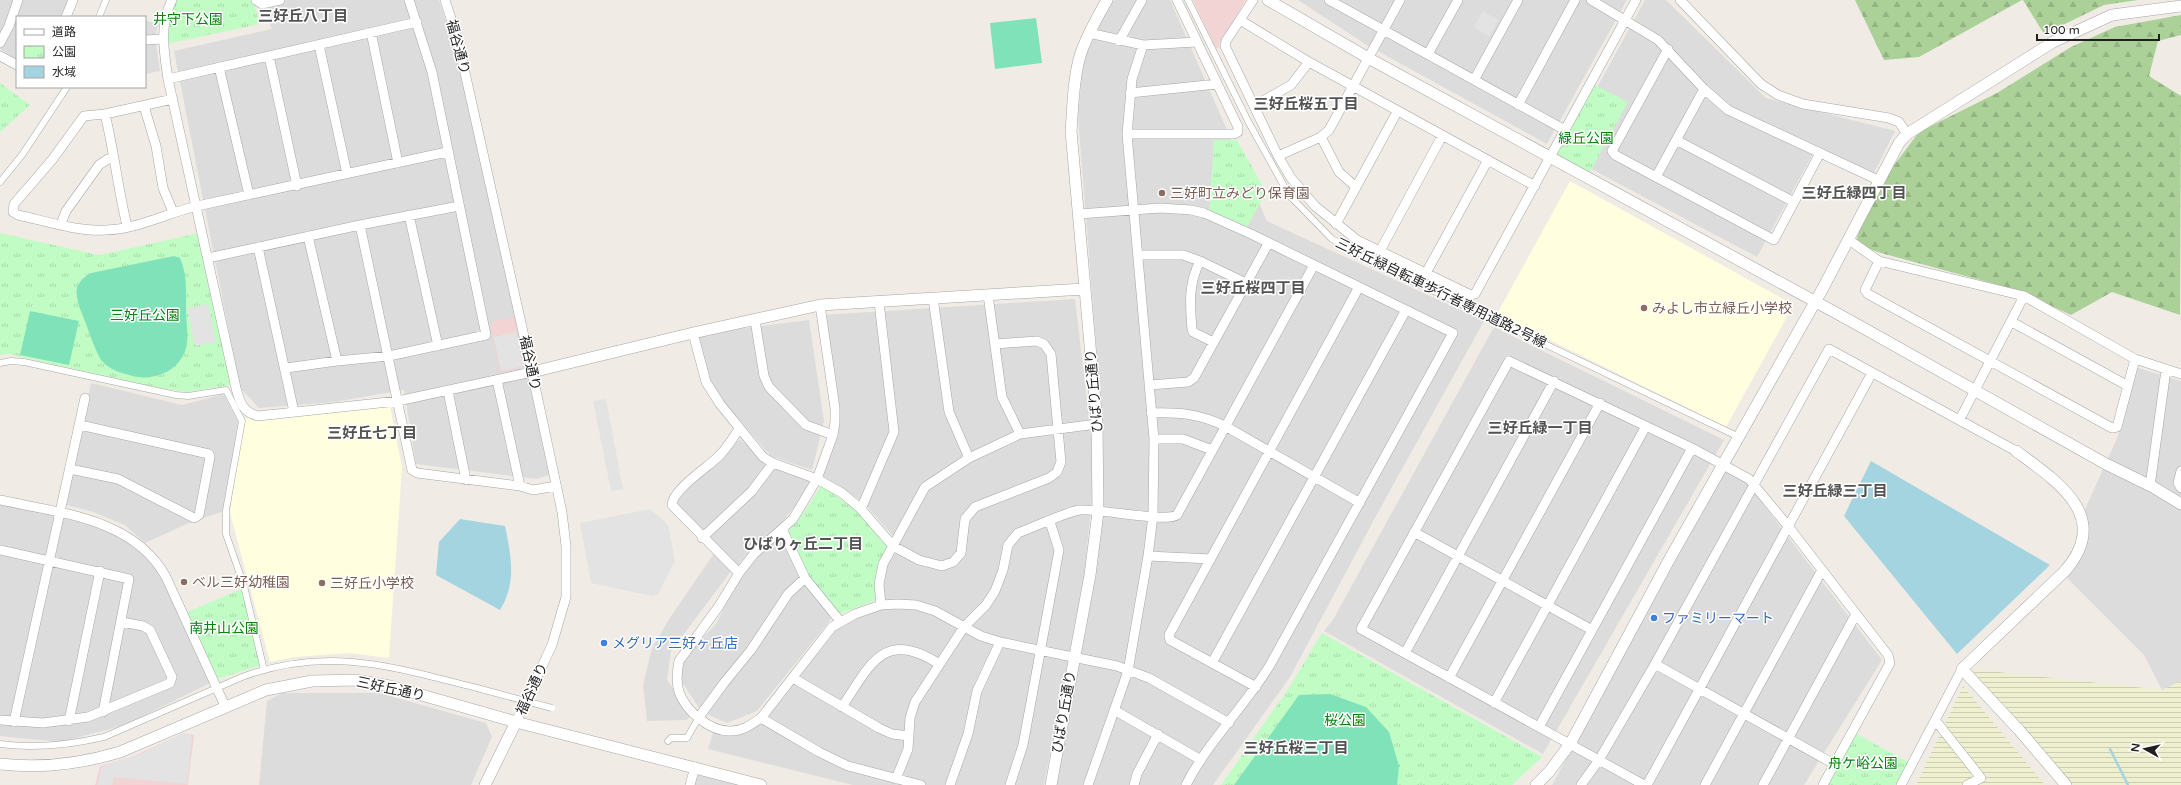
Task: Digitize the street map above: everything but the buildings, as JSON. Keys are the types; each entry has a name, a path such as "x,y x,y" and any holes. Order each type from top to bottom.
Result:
{"street":[{"path":"0,43 9,26 18,0"},
{"path":"66,16 73,0"},
{"path":"99,16 106,0"},
{"path":"172,0 163,26 163,39 168,79 240,403 245,411 258,416 398,402 820,305 1084,289"},
{"path":"256,0 262,4 280,0"},
{"path":"286,368 389,356 486,335 447,152 432,72 409,0"},
{"name":"福谷通り","path":"445,0 457,37 532,372 556,486 566,546 566,597 552,646 516,722"},
{"name":"ひばり丘通り","path":"1051,785 1090,575 1098,512 1097,424 1071,131 1074,92 1080,57 1089,33 1107,0"},
{"path":"1119,41 1142,0"},
{"path":"1127,134 1234,134 1238,132 1238,127 1177,0"},
{"name":"三好丘緑自転車歩行者専用道路2号線","path":"1188,0 1249,123 1289,195 1332,239 1400,275 1739,437"},
{"path":"1253,0 1226,41 1225,46 1278,156 1302,192 1336,224 1357,240 1471,296 1475,294 1636,0"},
{"path":"1268,0 1370,59 2181,504"},
{"path":"1329,0 1341,3 1384,31 1565,130"},
{"path":"1278,156 1321,137 1329,130 1370,59 1400,0"},
{"path":"1428,54 1458,0"},
{"path":"1474,80 1518,0"},
{"path":"1518,105 1575,0"},
{"path":"1591,0 1646,31 1668,49 1704,89 1720,104 1738,116 1878,180"},
{"path":"1680,0 1761,84 1778,95 1803,104 1889,118 1899,122 1907,134"},
{"path":"1536,785 1549,772 1570,744 1668,560 1739,437 1849,240 1878,180 1899,143 1907,134 2053,42 2112,15 2181,6"},
{"path":"1240,20 1309,62 1397,112 1535,186"},
{"path":"168,79 417,22"},
{"path":"370,32 398,163"},
{"path":"1089,33 1119,41 1143,45 1197,42"},
{"path":"146,40 163,39"},
{"path":"319,45 347,174"},
{"path":"1088,785 1128,671 1148,556 1153,516 1154,439 1127,134 1130,93 1134,67 1143,45"},
{"path":"1668,49 1612,150 1614,155 1774,240 1820,153"},
{"path":"0,56 16,64"},
{"path":"269,56 297,186"},
{"path":"1254,106 1291,85 1309,62"},
{"path":"219,67 249,196"},
{"path":"1130,93 1217,84"},
{"path":"0,182 22,155 66,88"},
{"path":"1656,177 1704,89"},
{"path":"173,99 105,114 82,117 52,160 14,204 13,212 18,215 62,224 97,230 107,230 151,221 173,212 197,206 297,186 447,152"},
{"path":"144,106 156,146 163,188 173,212"},
{"path":"1336,224 1397,112"},
{"path":"105,114 127,226"},
{"path":"1380,251 1442,136"},
{"path":"1321,137 1338,172 1356,187"},
{"path":"1676,140 1794,202"},
{"path":"62,224 66,211 84,189 99,165 108,159 114,158"},
{"path":"1426,273 1488,160"},
{"path":"208,258 360,225 459,206"},
{"path":"1079,214 1134,209 1176,208 1204,213 1450,330 1453,333 1360,503 1256,687 1202,760 1186,785"},
{"path":"409,215 438,346"},
{"path":"360,225 412,470 417,473 520,486 533,490 556,486"},
{"path":"308,236 337,361"},
{"path":"1849,240 1879,261 2024,296 2136,359 2181,374"},
{"path":"1150,385 1192,381 1268,244"},
{"path":"258,248 286,368 294,412"},
{"path":"1138,255 1177,255 1200,261 1246,283"},
{"path":"1200,261 1194,275 1190,295 1192,329 1193,332 1213,342"},
{"path":"1879,261 1865,290 1868,294 1991,360 2112,428 2117,427 2136,359"},
{"path":"896,779 908,749 910,718 915,702 964,627 986,605 995,590 1011,540 1018,534 1079,510 1153,516 1174,517 1177,515 1314,265"},
{"path":"1256,687 1169,638 1359,287"},
{"path":"988,295 1002,397 1020,434"},
{"path":"1960,420 2012,322 2024,296"},
{"path":"933,298 949,412 969,458"},
{"path":"861,509 894,432 879,302"},
{"path":"820,305 835,408 833,435 817,479 799,510 782,529 754,554 739,573 719,606 679,661 677,680 679,691 687,706 711,727 731,731 747,727 761,718 822,638 840,621 881,605 910,604 924,607 964,627 1000,642 1111,664 1155,681 1229,723"},
{"path":"1212,663 1406,310"},
{"path":"755,320 764,376 769,387 806,425 833,435"},
{"path":"2012,322 2128,386"},
{"path":"693,333 706,382 720,404 763,457 773,463 817,479 848,497 861,509 893,546 919,560 942,566 953,562 961,553 965,520 975,507 1044,480 1057,472 1061,462 1052,360 1049,351 1044,344 1035,341 995,344"},
{"path":"1581,785 1599,760 1654,664 1829,349 2016,451 2072,497 2080,515 2082,525 2080,547 2075,560 1962,669 1901,785"},
{"path":"0,363 11,361 24,362 176,395 188,396 236,388"},
{"path":"1644,785 1405,653 1364,632 1362,626 1506,363 1512,361 1692,448 1749,479 1788,526 1888,655 1890,664 1823,785"},
{"path":"2150,486 2166,370"},
{"path":"1647,785 1872,373"},
{"path":"497,380 520,486"},
{"path":"1405,653 1554,381"},
{"path":"226,390 242,421"},
{"path":"448,391 466,480"},
{"path":"14,722 85,398"},
{"path":"1449,678 1600,403"},
{"path":"245,411 226,510 226,534 244,586 264,670"},
{"path":"1151,413 1196,415 1226,426 1269,453 1314,476 1360,503"},
{"path":"881,605 879,592 880,575 883,564 925,487 969,458 1020,434 1097,424"},
{"path":"70,469 118,479 194,518 199,516 210,457 209,454 80,425"},
{"path":"1494,703 1646,426"},
{"path":"739,429 719,456 686,485 672,501 672,505 702,538 739,573"},
{"path":"1154,439 1183,439 1212,450"},
{"path":"1540,727 1692,448"},
{"path":"702,538 752,491 773,463"},
{"path":"2181,471 2178,483 2181,488"},
{"path":"0,500 94,521 114,529 139,545 153,559 166,577 225,706"},
{"path":"1010,785 1021,753 1059,550 1050,522"},
{"path":"782,529 805,578 840,621"},
{"path":"1414,532 1592,630"},
{"path":"0,550 127,577 130,581 103,712"},
{"path":"1148,556 1211,558"},
{"path":"1705,785 1822,570"},
{"path":"69,721 100,571"},
{"path":"668,741 671,738 687,738 699,718 724,683 752,650 788,594 805,578"},
{"path":"1763,785 1856,614"},
{"path":"0,720 43,723 69,721 88,717 103,712 172,680 172,676 150,630 142,626 122,622"},
{"path":"950,785 968,734 977,692 1000,642"},
{"path":"842,707 871,664 886,652 902,649 918,651 939,664"},
{"path":"0,744 41,747 81,742 104,737 242,677 299,662 351,660 392,667 552,708"},
{"path":"1654,664 1834,764"},
{"path":"1962,669 2019,730 2066,785"},
{"path":"793,678 886,732 909,736"},
{"name":"三好丘通り","path":"0,764 58,766 103,757 254,693 278,686 312,681 355,680 390,686 516,722 761,785"},
{"path":"1114,710 1202,760"},
{"path":"761,718 819,752 848,766 921,785"},
{"path":"1936,721 1982,778 1967,785"},
{"path":"485,785 516,722"},
{"path":"1134,785 1137,774 1158,734"},
{"path":"690,785 695,767"}],"shaded area":[{"path":"0,0 70,0 62,16 16,16 16,59 0,49"},
{"path":"259,0 439,0 477,117 549,475 536,479 416,464 404,390 334,402 259,408 240,388 174,51 272,29"},
{"path":"1114,0 1170,0 1267,221 1484,321 1376,516 1290,677 1213,785 1055,785 1068,730 1102,420 1078,116 1083,63 1097,25"},
{"path":"1193,0 1246,0 1219,44 1220,47 1216,49"},
{"path":"1298,0 1627,0 1547,144 1365,44"},
{"path":"1645,0 1666,0 1766,98 1895,131 1874,173 1817,146 1757,257 1561,153"},
{"path":"1483,11 1498,20 1489,36 1474,27"},
{"path":"146,20 158,25 155,37 160,71 146,74"},
{"name":"みよし市立緑丘小学校","path":"1570,181 1787,301 1788,315 1726,427 1497,314"},
{"path":"1075,299 1095,469 1084,577 1044,785 853,785 708,749 713,733 745,727 769,713 839,627 884,605 882,576 885,560 898,542 863,502 821,475 837,429 823,315"},
{"path":"208,304 216,342 195,346 187,308"},
{"path":"514,317 524,367 500,372 490,322"},
{"path":"809,320 824,421 812,470 771,456 723,401 710,379 698,334"},
{"path":"1494,327 1724,440 1543,754 1324,631 1334,618"},
{"path":"516,332 523,366 501,371 494,337"},
{"path":"2135,367 2181,381 2181,681 2162,690 2144,655 2067,578 2080,559 2086,530 2082,516 2118,436"},
{"path":"91,383 182,405 224,394 238,421 224,511 189,523 145,543 125,525 93,512 64,504"},
{"path":"606,399 623,489 611,491 593,401"},
{"name":"三好丘小学校","path":"390,406 402,467 389,658 349,653 294,657 270,662 230,513 242,419"},
{"path":"740,439 764,460 811,479 799,501 779,526 757,543 738,565 674,502"},
{"path":"1726,469 1744,479 1882,660 1804,785 1552,785"},
{"path":"0,503 83,523 122,536 157,567 210,683 125,725 60,742 0,736"},
{"path":"650,509 668,525 675,561 658,594 652,596 591,583 580,523"},
{"path":"780,534 831,619 757,711 727,723 704,713 699,708 680,679 681,660 716,624 739,577"},
{"path":"715,552 732,570 671,651 667,680 692,714 687,720 647,721 643,685 652,648 671,616"},
{"path":"1971,669 2162,690 2181,681 2181,785 2074,785"},
{"path":"1963,686 2045,785 1916,785"},
{"path":"282,693 379,693 486,723 492,737 471,785 259,785 267,701"},
{"path":"184,733 194,735 188,785 95,785 100,766 134,756"},
{"path":"184,733 192,736 187,784 114,777 112,785 97,785 102,766 141,754"},
{"path":"697,766 758,785 693,785"}],"green space":[{"name":"井守下公園","path":"175,0 254,0 259,24 166,44 171,11"},
{"path":"1855,0 2022,0 1919,57 1884,60"},
{"path":"2023,0 2138,0 2104,5 2044,34"},
{"path":"2181,15 2181,35 2158,41 2149,76 2181,96 2180,315 2112,292 2071,315 2017,290 1881,253 1855,244 1862,223 1886,176 1919,132 1997,93 2071,47 2115,27"},
{"path":"1036,18 1042,63 995,69 990,23"},
{"path":"0,83 30,105 0,132"},
{"name":"緑丘公園","path":"1593,84 1628,102 1589,174 1553,155"},
{"path":"1214,140 1237,140 1266,192 1245,231 1209,213"},
{"name":"三好丘公園","path":"0,233 99,255 199,233 231,385 187,392 154,387 9,354 0,355"},
{"path":"174,256 180,258 186,282 187,343 181,359 170,370 155,376 138,377 124,374 110,368 102,361 97,352 82,314 77,296 78,286 85,277 91,273"},
{"path":"30,311 79,321 69,365 20,355"},
{"path":"821,485 854,509 889,544 882,557 878,571 876,600 837,615 806,573 788,532 807,508"},
{"name":"南井山公園","path":"242,589 262,665 217,679 187,612"},
{"name":"桜公園","path":"1322,633 1542,757 1512,785 1221,785 1289,688"},
{"path":"1330,694 1366,707 1389,732 1399,766 1397,785 1234,785 1299,695"},
{"name":"舟ケ峪公園","path":"1853,732 1908,762 1896,785 1825,785"}],"water":[{"path":"1871,461 2050,565 1957,654 1844,516"},
{"path":"460,519 505,526 511,558 511,579 509,590 500,610 436,575 439,542"}],"waterway":[{"path":"2110,749 2128,785"}],"place":[{"name":"三好町立みどり保育園","path":"1162,193"},
{"name":"みよし市立緑丘小学校","path":"1644,308"},
{"name":"ベル三好幼稚園","path":"184,582"},
{"name":"三好丘小学校","path":"322,583"},
{"name":"ファミリーマート","path":"1654,618"},
{"name":"メグリア三好ヶ丘店","path":"604,643"}],"district":[{"name":"三好丘八丁目","path":"303,16"},
{"name":"三好丘桜五丁目","path":"1306,104"},
{"name":"三好丘緑四丁目","path":"1854,193"},
{"name":"三好丘桜四丁目","path":"1253,288"},
{"name":"三好丘緑一丁目","path":"1540,428"},
{"name":"三好丘七丁目","path":"372,433"},
{"name":"三好丘緑三丁目","path":"1835,491"},
{"name":"ひばりヶ丘二丁目","path":"803,544"},
{"name":"三好丘桜三丁目","path":"1296,748"}]}
